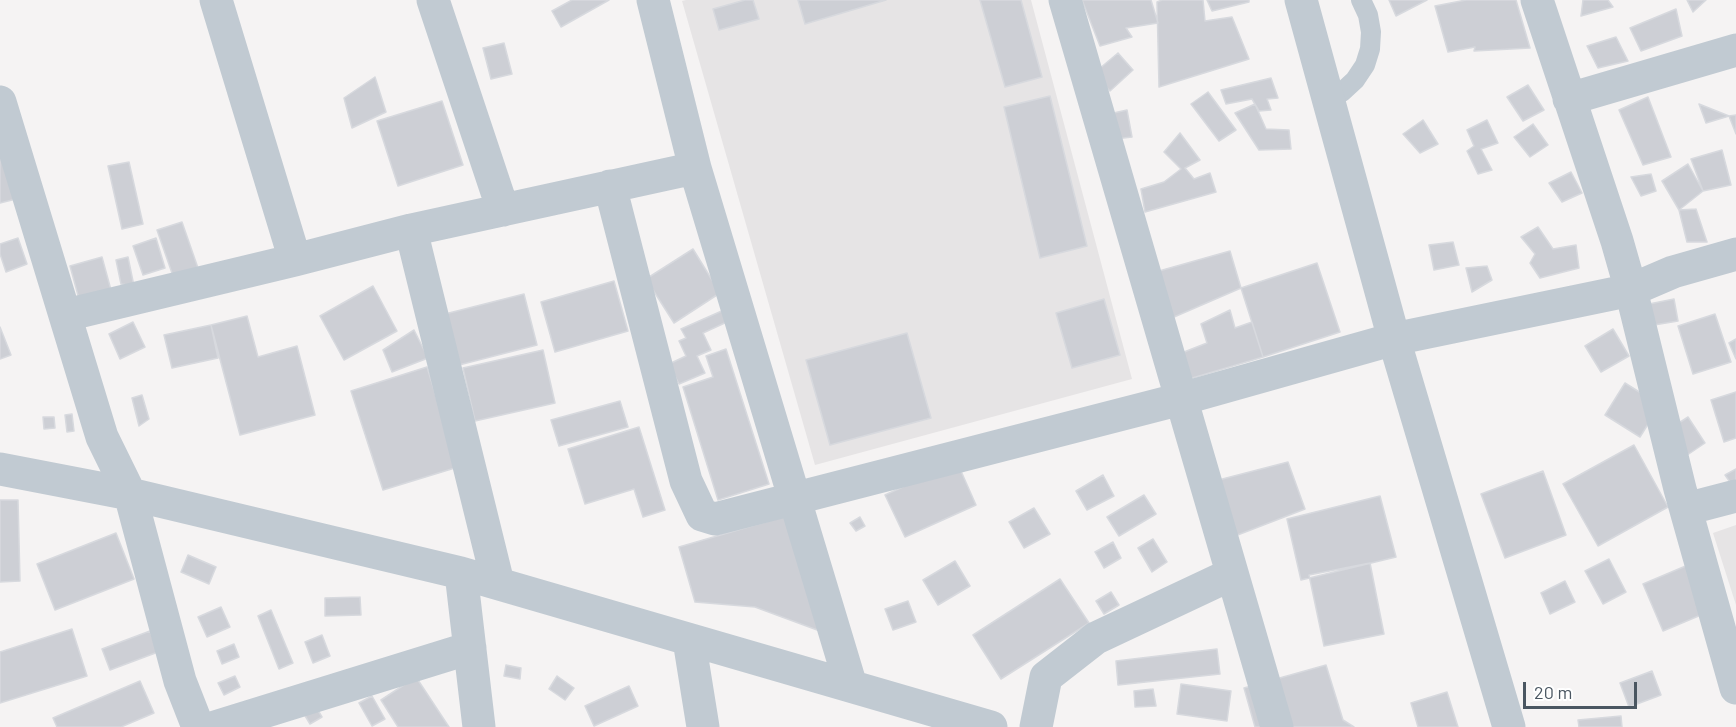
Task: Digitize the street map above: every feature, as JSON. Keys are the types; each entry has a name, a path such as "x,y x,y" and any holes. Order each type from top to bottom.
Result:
{"street":[{"path":"216,0 295,261"},
{"path":"433,0 503,210"},
{"path":"653,0 695,168 850,686"},
{"path":"1065,0 1277,727"},
{"path":"1301,0 1394,339 1509,727"},
{"path":"1537,0 1617,240 1686,509 1736,688"},
{"path":"1569,99 1736,50"},
{"path":"0,102 102,437 130,494 180,681 198,727"},
{"path":"66,315 295,261 411,230 695,168"},
{"path":"610,186 686,481 702,515 715,519 1181,399 1394,339 1630,290 1673,272 1736,254"},
{"path":"411,230 498,584"},
{"path":"0,470 130,494 461,573 991,727"},
{"path":"1686,509 1736,496"},
{"path":"461,573 479,727"},
{"path":"1036,727 1046,677 1096,638 1232,574"},
{"path":"689,640 703,727"},
{"path":"215,727 470,648"}],"lane":[{"path":"1327,100 1342,92 1355,80 1365,65 1370,49 1371,32 1368,15 1361,0"}],"shaded area":[{"path":"1031,0 1132,379 815,465 682,1"},
{"path":"1736,525 1736,605 1713,533"}],"building":[{"path":"572,0 609,0 561,27 552,11"},
{"path":"753,0 759,19 719,30 713,9"},
{"path":"798,0 886,0 805,24"},
{"path":"980,0 1021,0 1042,77 1005,87"},
{"path":"1082,0 1151,0 1158,23 1126,28 1132,37 1100,46"},
{"path":"1203,0 1205,21 1232,17 1249,59 1159,87 1157,2"},
{"path":"1207,0 1249,0 1249,2 1212,11"},
{"path":"1389,0 1427,0 1396,16"},
{"path":"1466,0 1516,0 1530,48 1474,51 1475,47 1448,52 1435,6"},
{"path":"1583,0 1608,0 1613,7 1581,16"},
{"path":"1687,0 1706,0 1693,12"},
{"path":"1676,9 1682,36 1641,51 1630,28"},
{"path":"1616,37 1628,61 1598,68 1587,46"},
{"path":"504,43 512,74 491,79 483,48"},
{"path":"1118,53 1133,70 1110,91 1093,74"},
{"path":"375,77 386,112 352,128 344,98"},
{"path":"1271,78 1278,98 1267,99 1271,110 1259,111 1252,99 1226,104 1221,90"},
{"path":"1528,85 1544,110 1523,121 1507,97"},
{"path":"1208,92 1236,130 1219,141 1191,104"},
{"path":"1050,96 1087,246 1040,258 1004,107"},
{"path":"1648,97 1671,157 1643,165 1619,110"},
{"path":"442,101 463,165 398,186 377,121"},
{"path":"1255,104 1266,129 1289,130 1291,149 1259,150 1235,113"},
{"path":"1699,104 1729,116 1706,123"},
{"path":"1127,110 1132,137 1115,139 1109,114"},
{"path":"1736,115 1736,134 1729,116"},
{"path":"1423,120 1438,144 1420,153 1403,134"},
{"path":"1487,120 1498,143 1481,149 1492,170 1478,174 1467,151 1474,146 1467,130"},
{"path":"1533,124 1548,145 1530,157 1514,137"},
{"path":"1180,133 1200,160 1185,168 1194,179 1210,173 1216,192 1145,212 1141,189 1164,182 1181,169 1164,152"},
{"path":"0,138 16,199 0,203"},
{"path":"1722,150 1731,185 1703,191 1691,159"},
{"path":"129,162 143,224 122,229 108,166"},
{"path":"1688,164 1703,191 1679,210 1662,181"},
{"path":"1571,172 1582,193 1562,202 1549,183"},
{"path":"1651,174 1656,191 1641,196 1631,177"},
{"path":"1696,209 1707,242 1687,242 1679,210"},
{"path":"182,222 198,268 173,276 157,230"},
{"path":"1538,227 1553,249 1576,245 1579,268 1540,278 1530,263 1535,254 1521,237"},
{"path":"18,238 27,264 6,272 0,254 0,244"},
{"path":"156,238 165,268 143,275 133,246"},
{"path":"1453,242 1459,265 1434,270 1429,245"},
{"path":"693,249 720,293 674,323 646,279"},
{"path":"1230,251 1241,288 1174,317 1152,273"},
{"path":"102,257 111,290 79,299 70,266"},
{"path":"128,257 134,286 121,284 116,260"},
{"path":"1317,263 1340,332 1263,357 1241,288"},
{"path":"1487,266 1492,280 1472,292 1466,268"},
{"path":"614,281 628,331 555,352 541,302"},
{"path":"373,286 397,331 344,360 320,316"},
{"path":"524,294 537,345 459,365 445,314"},
{"path":"1104,299 1120,355 1072,368 1056,313"},
{"path":"1674,299 1678,321 1648,326 1644,305"},
{"path":"724,310 729,321 703,333 711,350 697,356 705,373 679,384 669,364 686,356 679,341 686,338 681,329"},
{"path":"1230,310 1235,328 1252,322 1263,357 1189,379 1179,354 1207,343 1201,324"},
{"path":"1715,314 1731,362 1693,374 1678,326"},
{"path":"247,316 258,357 297,346 315,415 240,435 211,325"},
{"path":"133,322 145,347 120,359 109,334"},
{"path":"211,325 218,358 172,368 164,335"},
{"path":"0,327 11,355 0,359"},
{"path":"1613,329 1629,356 1601,372 1585,346"},
{"path":"414,330 428,358 392,372 383,350"},
{"path":"907,333 931,418 830,445 806,360"},
{"path":"1736,339 1736,359 1729,343"},
{"path":"726,349 769,484 718,500 683,387 713,377 706,356"},
{"path":"543,350 555,403 475,421 463,368"},
{"path":"427,367 458,467 383,490 351,391"},
{"path":"1625,383 1660,405 1640,437 1605,415"},
{"path":"1736,392 1736,438 1724,442 1711,400"},
{"path":"142,395 149,419 139,426 132,398"},
{"path":"620,401 628,427 559,446 551,420"},
{"path":"72,414 74,431 67,432 65,415"},
{"path":"43,417 54,417 55,428 44,429"},
{"path":"1688,417 1705,443 1677,462 1659,436"},
{"path":"639,427 665,510 643,517 634,489 585,504 568,449"},
{"path":"1634,445 1668,507 1598,546 1563,484"},
{"path":"957,462 976,505 905,537 885,495"},
{"path":"1288,462 1305,509 1222,541 1207,483"},
{"path":"1736,469 1736,483 1732,485 1725,475"},
{"path":"1543,471 1566,535 1505,558 1481,494"},
{"path":"1103,475 1114,496 1087,510 1076,491"},
{"path":"1144,495 1156,514 1119,536 1107,517"},
{"path":"1380,496 1396,557 1301,580 1287,519"},
{"path":"0,500 18,500 20,581 0,582"},
{"path":"1034,508 1050,534 1024,548 1009,522"},
{"path":"793,514 828,634 755,607 695,602 679,547"},
{"path":"860,517 865,526 856,531 850,523"},
{"path":"116,533 134,579 55,610 37,564"},
{"path":"1153,539 1167,562 1152,572 1138,548"},
{"path":"1113,542 1121,558 1104,568 1095,552"},
{"path":"188,555 216,567 209,584 181,572"},
{"path":"1609,559 1626,592 1603,604 1585,571"},
{"path":"955,561 970,586 938,605 923,580"},
{"path":"1370,563 1384,634 1324,646 1309,575"},
{"path":"1688,565 1708,612 1663,631 1643,584"},
{"path":"1060,579 1089,623 1001,679 973,635"},
{"path":"1565,581 1575,602 1550,614 1541,593"},
{"path":"1111,592 1119,605 1104,614 1096,601"},
{"path":"360,597 361,615 325,616 325,598"},
{"path":"908,601 916,622 893,630 885,609"},
{"path":"221,607 230,627 207,637 198,617"},
{"path":"271,610 293,663 279,669 258,616"},
{"path":"72,629 87,676 0,703 0,652"},
{"path":"150,631 158,652 110,670 102,649"},
{"path":"322,635 330,656 313,663 305,642"},
{"path":"234,644 239,657 222,664 217,651"},
{"path":"1217,649 1220,674 1118,685 1116,661"},
{"path":"506,665 521,668 520,679 504,676"},
{"path":"1326,665 1343,720 1354,727 1255,727 1244,688"},
{"path":"1652,671 1661,695 1629,707 1620,683"},
{"path":"235,676 240,687 224,695 218,683"},
{"path":"557,676 574,688 565,700 549,689"},
{"path":"416,677 449,727 398,727 381,700"},
{"path":"140,681 154,713 121,727 57,727 53,718"},
{"path":"1181,684 1231,691 1227,721 1177,714"},
{"path":"629,686 638,706 594,726 585,706"},
{"path":"1153,689 1156,706 1135,707 1134,691"},
{"path":"1447,692 1458,727 1418,727 1411,703"},
{"path":"372,696 385,719 372,726 359,703"},
{"path":"316,707 322,717 310,724 304,714"},
{"path":"1621,716 1622,727 1579,727 1578,720"}]}
